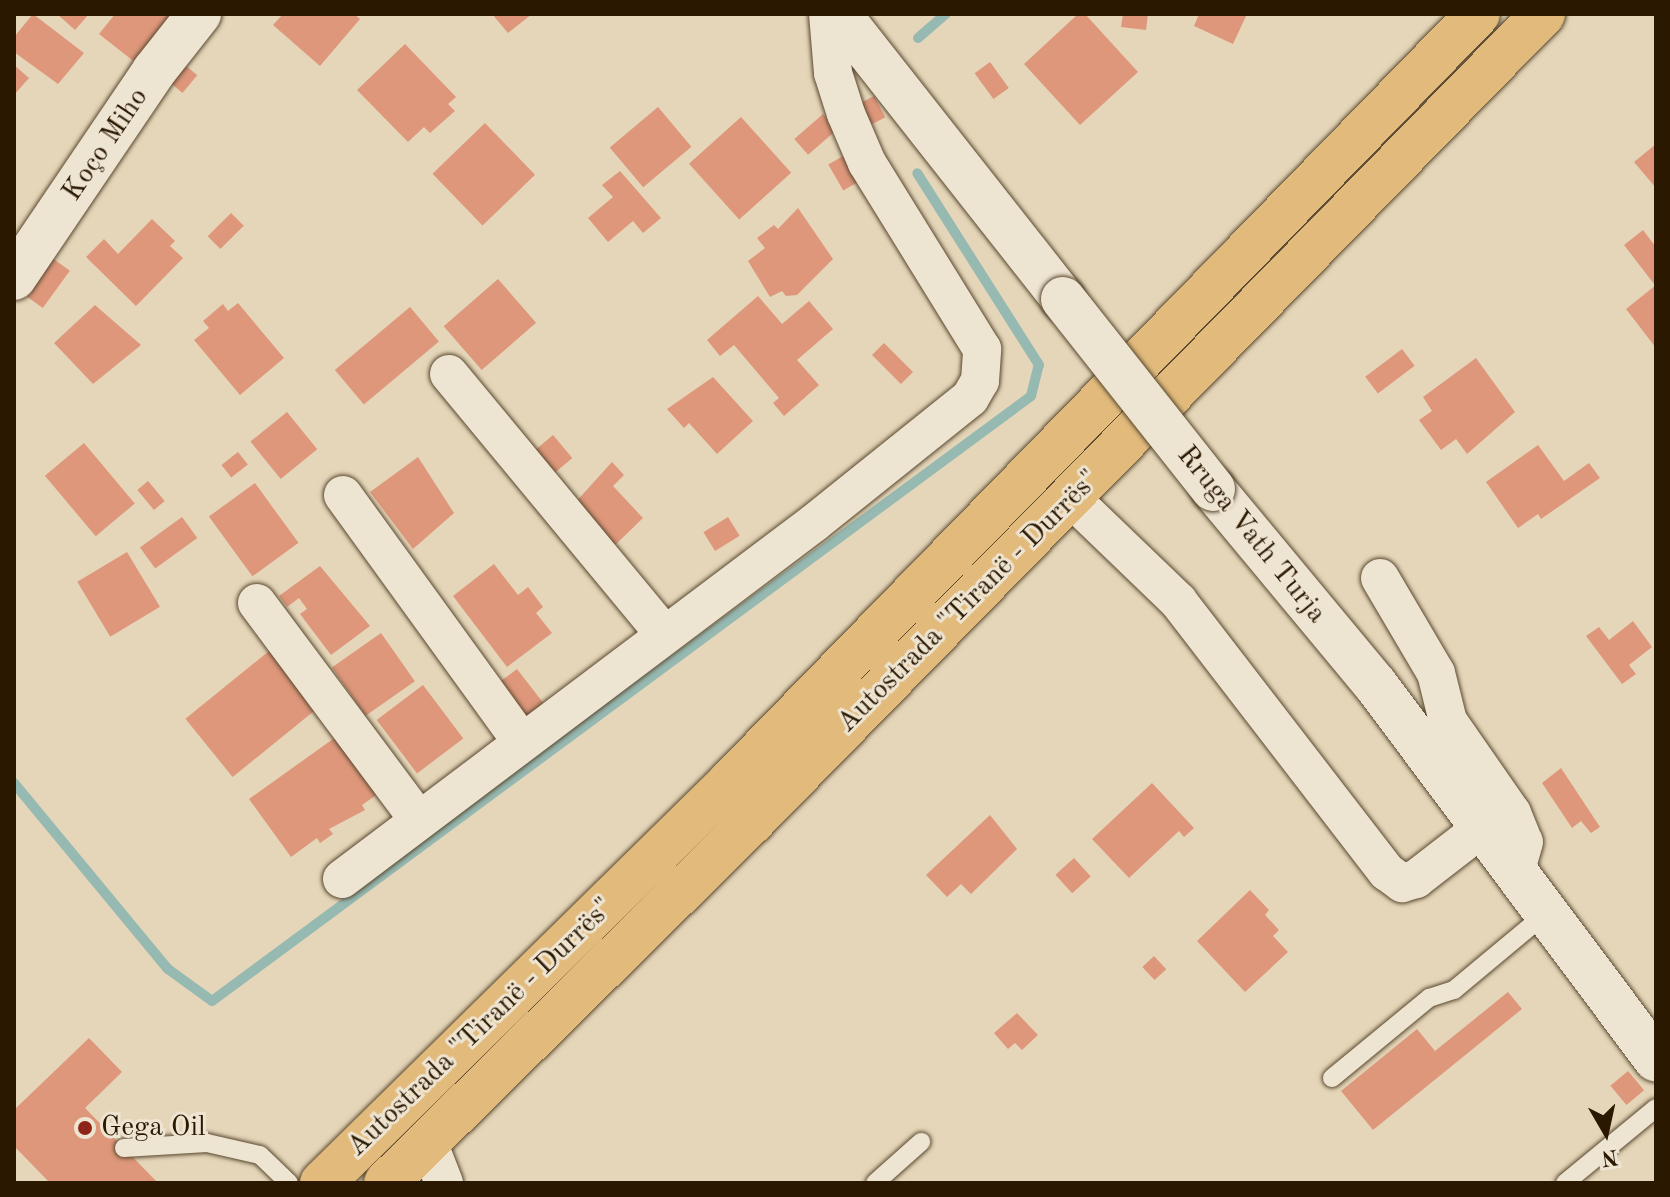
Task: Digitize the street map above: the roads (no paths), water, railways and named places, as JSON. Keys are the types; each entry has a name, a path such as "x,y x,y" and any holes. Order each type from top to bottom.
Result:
{"highway":[{"name":"Autostrada \"Tiranë - Durrës\"","path":"322,1183 730,782 1478,14"},
{"name":"Autostrada \"Tiranë - Durrës\"","path":"386,1183 1071,498 1543,14"}],"street":[{"name":"Koço Miho","path":"14,278 154,71 199,14"},
{"path":"342,879 814,523 970,398 980,381 982,349 867,163 846,114 833,73 828,14"},
{"name":"Rruga Vath Turja","path":"839,14 1213,489 1375,684 1483,827 1544,915 1656,1060"},
{"path":"449,374 664,634"},
{"path":"343,495 521,741"},
{"path":"1071,498 1178,601 1387,872 1402,883 1416,879 1483,827"},
{"path":"1380,578 1436,673 1448,721 1512,813 1524,842 1515,873"},
{"path":"257,603 419,820"},
{"path":"428,1142 444,1183"}],"lane":[{"path":"1332,1078 1429,998 1454,990 1544,915"},
{"path":"1565,1183 1656,1108"},
{"path":"875,1183 921,1142"},
{"path":"124,1148 207,1143 260,1155 289,1183"}],"waterway":[{"path":"918,38 946,14"},
{"path":"14,783 168,969 212,1001 1031,396 1039,365 917,173"}],"place":[{"name":"Gega Oil","path":"85,1128"}]}
